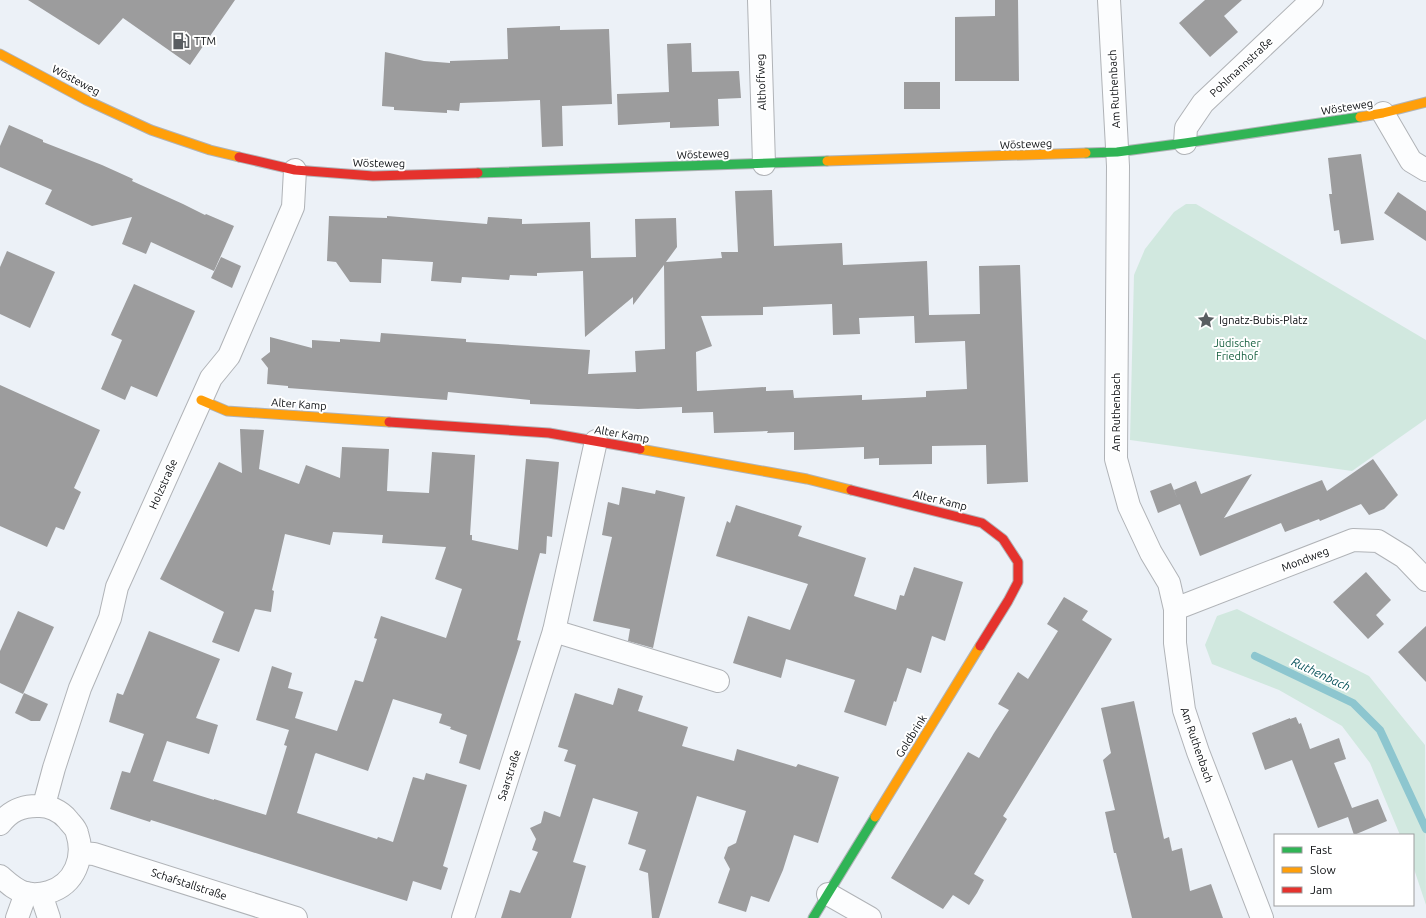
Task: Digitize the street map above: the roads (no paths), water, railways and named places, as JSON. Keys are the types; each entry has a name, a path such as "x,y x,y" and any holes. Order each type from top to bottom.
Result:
{"street":[{"name":"Althoffweg","path":"758,0 764,164"},
{"name":"Am Ruthenbach","path":"1109,0 1118,152 1116,459 1129,506 1151,553 1169,583 1175,609 1175,643 1184,710 1198,752 1262,918"},
{"name":"Pohlmannstraße","path":"1185,143 1186,128 1203,103 1312,0"},
{"name":"Wösteweg","path":"0,54 86,100 151,130 210,150 295,170 373,176 1118,152 1383,113 1426,102"},
{"path":"1383,113 1411,161 1426,170"},
{"name":"Holzstraße","path":"44,805 54,768 80,688 110,618 117,587 200,400 211,378 229,356 293,207 295,170"},
{"name":"Alter Kamp","path":"200,400 227,411 549,433 807,479 982,523 1003,539 1018,562"},
{"name":"Saarstraße","path":"463,918 554,631 596,441"},
{"name":"Mondweg","path":"1175,609 1352,540 1378,541 1404,557 1426,580"},
{"name":"Goldbrink","path":"814,918 1008,601 1018,582 1018,562"},
{"path":"554,631 718,681"},
{"path":"0,876 11,886 33,894 56,890 68,881 77,868 81,853 77,832 64,814 44,805 23,806 2,818"},
{"name":"Schafstallstraße","path":"81,853 94,854 296,918"},
{"path":"17,918 33,894"},
{"path":"33,894 49,918"},
{"path":"828,894 870,918"}],"waterway":[{"name":"Ruthenbach","path":"1255,656 1353,703 1380,730 1426,829"}],"place":[{"name":"TTM","path":"181,41"},
{"name":"Ignatz-Bubis-Platz","path":"1206,320"}],"park label":[{"name":"Jüdischer Friedhof","path":"1237,349"}]}
